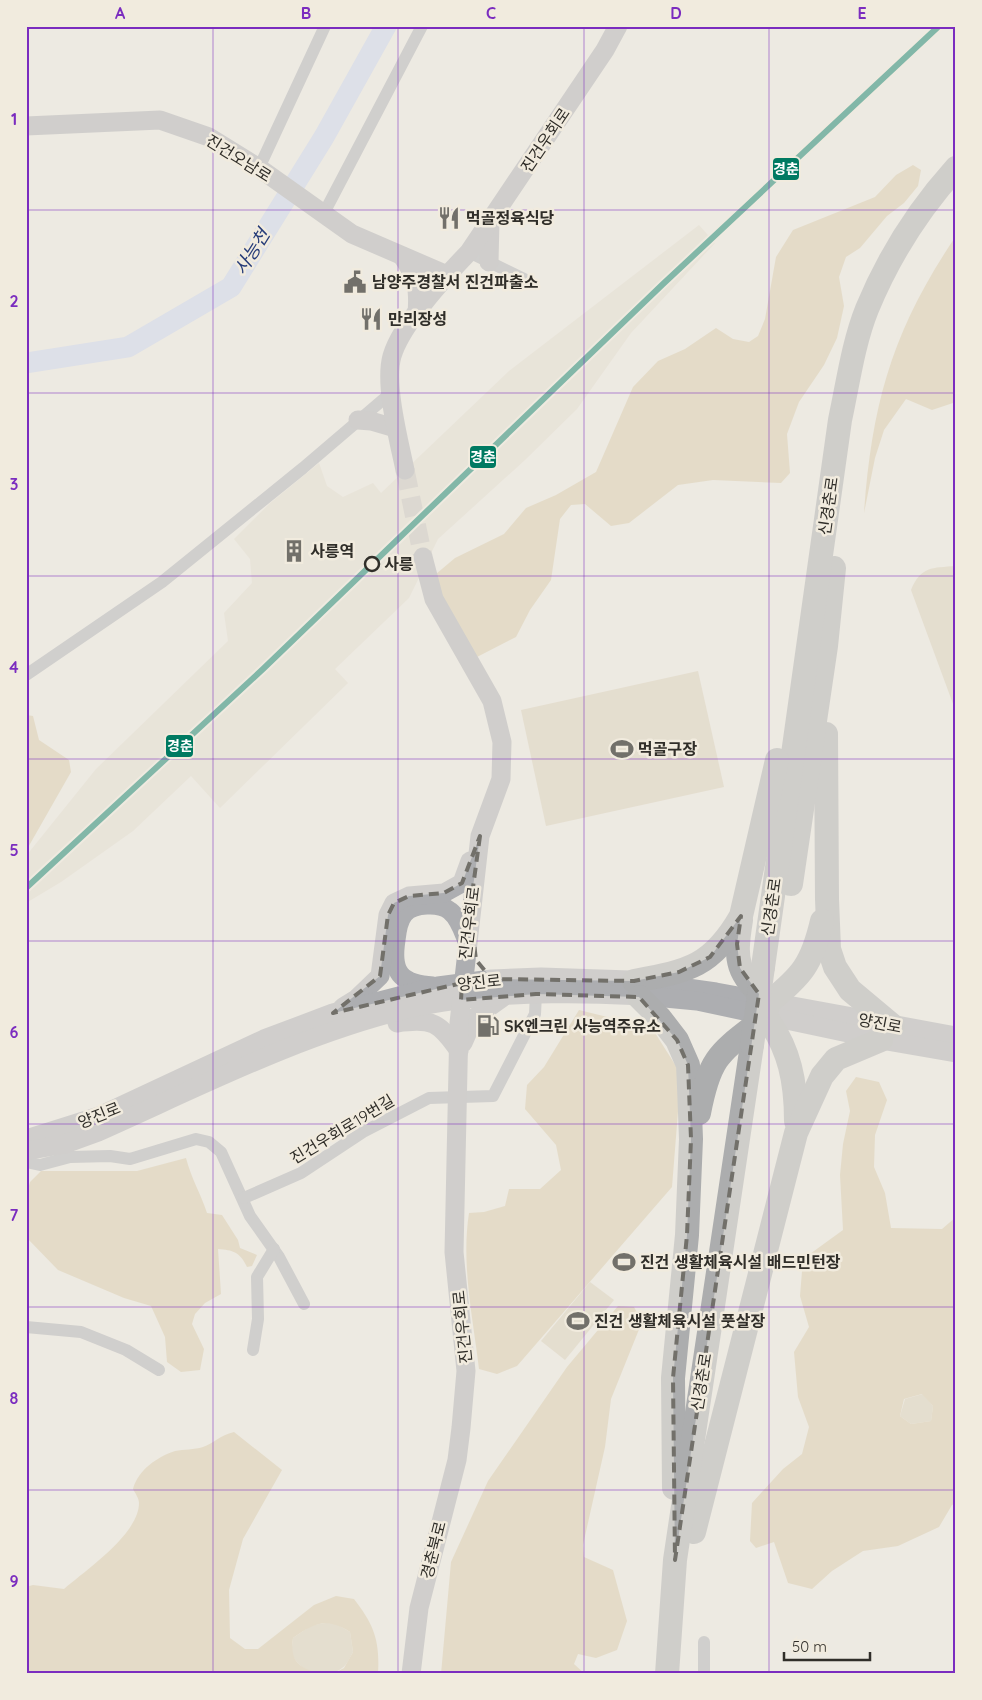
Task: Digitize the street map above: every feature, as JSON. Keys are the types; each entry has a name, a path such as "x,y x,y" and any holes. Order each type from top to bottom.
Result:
{"highway":[{"name":"신경춘로","path":"817,645 840,420 852,359 866,310 889,264 916,218 956,168"},
{"name":"신경춘로","path":"682,1674 684,1619 694,1532 760,1047 817,645 856,407 877,328 900,273 943,206 956,192"},
{"path":"694,1532 796,1133 822,1076 836,1059 887,1033 850,990 835,968 829,949 817,645"},
{"path":"796,1133 796,1092 792,1068 767,1010 747,982 740,968 737,944 787,716 817,645"},
{"path":"690,1175 703,1092 710,1069 721,1052 767,1010 808,964 818,936 826,899"},
{"path":"675,1560 674,1378 687,1235 690,1175 691,1130 688,1065 677,1040 636,989 680,972 710,957 730,935 742,916"},
{"name":"신경춘로","path":"667,1674 675,1560 760,1047"}],"main road":[{"name":"진건우회로","path":"404,470 395,428 392,392 392,358 398,341 447,275 470,252 600,58 618,26"},
{"name":"진건오남로","path":"26,126 160,120 209,137 263,171 352,234 447,275"},
{"path":"489,262 490,220"},
{"path":"402,256 413,274 419,290 417,314"},
{"path":"358,420 371,421 395,428"},
{"name":"진건우회로","path":"423,558 434,599 492,701 502,742 501,779 480,836 462,992 454,1252 466,1371 461,1428"},
{"path":"333,1013 356,999 380,976 388,915 394,903 409,896 444,893 462,883 480,836"},
{"path":"438,986 415,985 401,977 395,966 394,954 400,920 411,909 424,906 434,906 450,910 461,924 467,942"},
{"path":"470,910 476,960 480,969 492,979"},
{"name":"양진로","path":"26,1152 64,1144 98,1132 300,1044 462,992 492,979 541,977 636,989"},
{"name":"양진로","path":"26,1139 100,1116 264,1039 333,1013 438,986 462,992 504,997 636,989 716,992 767,1010 887,1033 956,1053"},
{"path":"459,1051 474,1018 504,997"},
{"path":"358,1024 374,1026 418,1020 433,1022 446,1031 459,1051"},
{"name":"양진로","path":"887,1033 956,1036"},
{"name":"경춘북로","path":"411,1674 419,1608 457,1460 461,1428"}],"street":[{"path":"263,171 325,26"},
{"path":"320,213 422,26"},
{"path":"470,252 532,283"},
{"path":"26,675 162,582 303,468 392,392"},
{"name":"진건우회로19번길","path":"244,1198 301,1173 363,1132 429,1098 459,1099 493,1096 535,1014 536,994"},
{"path":"26,1162 40,1165 70,1156 110,1156 130,1160 196,1139 209,1142 221,1152 244,1198 250,1216 274,1249 304,1304"},
{"path":"253,1350 258,1319 257,1277 274,1249"},
{"path":"26,1327 81,1332 126,1350 159,1370"},
{"path":"704,1642 704,1674"}],"highlighted area":[{"path":"480,836 470,909 476,960 492,979 634,981 679,972 710,957 741,916 737,944 740,968 759,994 675,1560 673,1378 687,1235 691,1139 688,1065 677,1040 639,997 536,994 461,1000 462,983 333,1013 380,976 388,915 394,903 409,896 444,893 462,883"}],"shaded area":[{"path":"913,165 921,170 918,186 904,203 887,216 860,248 846,257 839,277 844,306 837,338 824,365 799,402 787,434 790,473 781,483 713,480 678,485 629,523 611,526 585,504 571,505 560,519 551,580 530,610 516,637 477,657 439,599 436,574 455,558 504,534 526,508 556,495 596,472 633,387 658,361 685,349 716,328 733,339 749,342 758,336 765,319 776,257 793,230 875,197 896,175"},
{"path":"699,225 715,243 631,333 577,409 525,460 438,539 409,598 335,669 348,683 220,808 191,776 133,831 61,882 26,903 26,856 96,769 228,641 224,613 252,583 250,559 234,539 269,504 319,463 327,486 343,497 373,483 381,493 509,371"},
{"path":"956,236 956,402 932,410 906,399 884,430 875,458 864,513 873,436 889,368 901,335 916,303"},
{"path":"956,566 956,712 911,590 923,572 934,568"},
{"name":"먹골구장","path":"698,671 724,787 546,826 521,710"},
{"path":"26,715 33,716 39,740 69,760 71,772 26,851"},
{"path":"579,1010 652,1028 681,1074 672,1187 517,1366 497,1374 479,1369 467,1271 466,1252 469,1213 484,1212 505,1206 509,1189 540,1189 561,1170 556,1145 525,1109 527,1085 544,1067"},
{"path":"856,1077 879,1082 887,1100 875,1135 874,1167 885,1193 891,1228 942,1229 956,1217 956,1503 952,1505 939,1527 898,1546 863,1551 832,1571 812,1589 788,1583 774,1542 756,1548 750,1541 752,1503 783,1469 802,1454 809,1427 798,1397 794,1352 809,1327 800,1296 803,1259 843,1230 840,1175 843,1144 850,1111 846,1091","holes":["922,1394 933,1406 931,1421 911,1424 900,1416 904,1399"]},
{"path":"186,1158 207,1213 222,1215 238,1240 240,1248 257,1255 252,1266 247,1267 242,1258 236,1253 218,1249 221,1294 205,1303 195,1314 192,1324 204,1349 200,1370 181,1372 167,1362 165,1337 151,1306 124,1298 58,1270 26,1237 26,1196 30,1182 41,1171 137,1171"},
{"name":"진건 생활체육시설 풋살장","path":"590,1282 614,1300 565,1360 541,1341"},
{"path":"618,1306 634,1307 642,1322 611,1399 605,1447 583,1545 584,1557 613,1570 627,1621 617,1650 596,1658 578,1654 574,1664 585,1674 441,1674 451,1562 488,1481 567,1367"},
{"path":"923,1394 933,1406 931,1421 911,1424 900,1416 905,1399"},
{"path":"234,1432 282,1470 243,1539 229,1590 230,1638 245,1649 258,1649 314,1605 336,1596 354,1599 371,1625 377,1642 378,1674 333,1674 344,1668 353,1652 350,1632 342,1627 327,1623 314,1626 293,1638 294,1658 301,1665 319,1674 26,1674 26,1587 33,1585 64,1589 110,1550 121,1539 137,1515 139,1503 133,1489 139,1476 149,1465 175,1451 203,1447"},
{"path":"333,1622 350,1632 353,1652 350,1658 336,1672 321,1674 307,1670 301,1666 292,1654 293,1638 312,1625"}],"waterway":[{"name":"사능천","path":"26,363 128,347 231,287 324,137 386,26"}],"tunnel":[{"path":"405,470 423,557"}],"transit line":[{"name":"경춘","path":"26,888 263,669 663,284 939,26"}],"place":[{"name":"먹골정육식당","path":"449,218"},
{"name":"남양주경찰서 진건파출소","path":"355,282"},
{"name":"만리장성","path":"371,319"},
{"name":"사릉역","path":"294,551"},
{"name":"사릉","path":"372,564"},
{"name":"먹골구장","path":"622,749"},
{"name":"SK엔크린 사능역주유소","path":"488,1026"},
{"name":"진건 생활체육시설 배드민턴장","path":"624,1262"},
{"name":"진건 생활체육시설 풋살장","path":"578,1321"}]}
